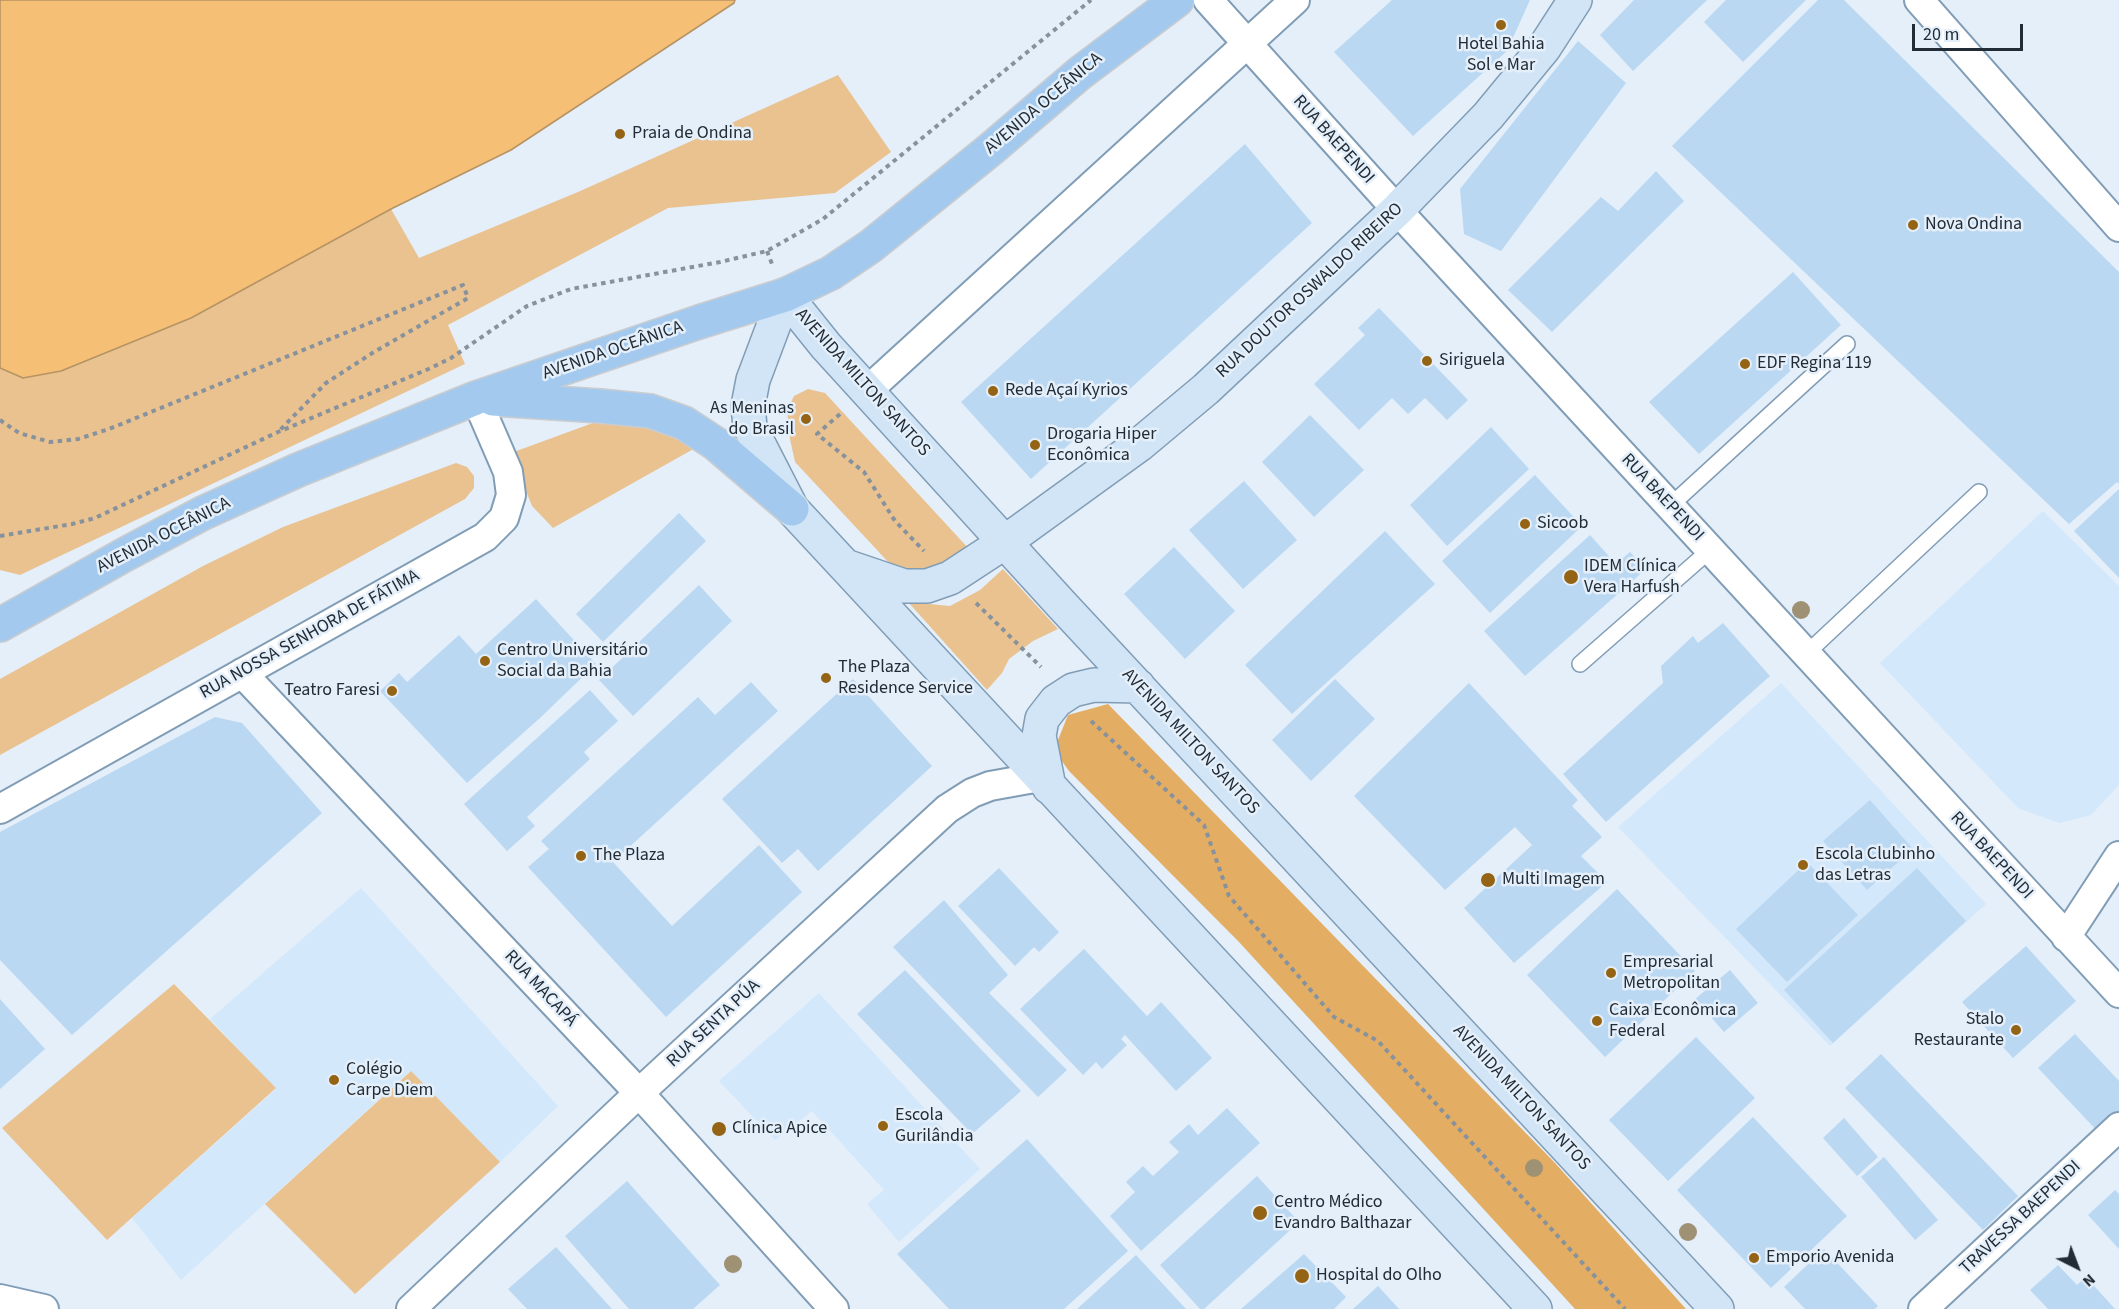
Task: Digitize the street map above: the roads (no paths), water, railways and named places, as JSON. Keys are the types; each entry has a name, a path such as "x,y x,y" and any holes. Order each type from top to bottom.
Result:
{"main road":[{"name":"AVENIDA OCEÂNICA","path":"0,625 203,513 298,470 476,398 785,295 831,273 871,246 1080,73 1177,0"},
{"name":"RUA DOUTOR OSWALDO RIBEIRO","path":"843,565 904,586 927,586 950,578 1005,542 1139,445 1206,389 1397,210 1488,116 1544,48 1575,0"},
{"name":"AVENIDA MILTON SANTOS","path":"785,295 808,326 1005,542 1717,1309"},
{"name":"AVENIDA MILTON SANTOS","path":"785,295 753,380 748,406 750,427 792,509 1535,1309"},
{"path":"476,398 650,411 684,423 716,444 792,509"},
{"path":"1045,782 1039,736 1042,719 1056,701 1073,690 1094,685 1138,686"}],"street":[{"name":"RUA BAEPENDI","path":"1208,0 1397,210 2119,993"},
{"path":"867,391 1295,0"},
{"path":"1919,0 2119,227"},
{"name":"RUA NOSSA SENHORA DE FÁTIMA","path":"0,809 485,537 504,518 511,495 508,472 476,398"},
{"name":"RUA MACAPÁ","path":"242,673 639,1094 834,1309"},
{"name":"RUA SENTA PÚA","path":"411,1309 947,809 972,793 1001,783 1045,782"},
{"path":"2066,937 2119,856"},
{"name":"TRAVESSA BAEPENDI","path":"1923,1309 2119,1127"},
{"path":"0,1299 44,1309"}],"lane":[{"path":"1670,506 1847,344"},
{"path":"1806,654 1979,492"},
{"path":"1580,664 1710,550"}],"place":[{"name":"Hotel Bahia Sol e Mar","path":"1501,25"},
{"name":"Praia de Ondina","path":"620,134"},
{"name":"Nova Ondina","path":"1913,225"},
{"name":"Siriguela","path":"1427,361"},
{"name":"EDF Regina 119","path":"1745,364"},
{"name":"Rede Açaí Kyrios","path":"993,391"},
{"name":"As Meninas do Brasil","path":"806,419"},
{"name":"Drogaria Hiper Econômica","path":"1035,445"},
{"name":"Sicoob","path":"1525,524"},
{"name":"IDEM Clínica Vera Harfush","path":"1571,577"},
{"name":"Centro Universitário Social da Bahia","path":"485,661"},
{"name":"The Plaza Residence Service","path":"826,678"},
{"name":"Teatro Faresi","path":"392,691"},
{"name":"The Plaza","path":"581,856"},
{"name":"Escola Clubinho das Letras","path":"1803,865"},
{"name":"Multi Imagem","path":"1488,880"},
{"name":"Empresarial Metropolitan","path":"1611,973"},
{"name":"Caixa Econômica Federal","path":"1597,1021"},
{"name":"Stalo Restaurante","path":"2016,1030"},
{"name":"Colégio Carpe Diem","path":"334,1080"},
{"name":"Escola Gurilândia","path":"883,1126"},
{"name":"Clínica Apice","path":"719,1129"},
{"name":"Centro Médico Evandro Balthazar","path":"1260,1213"},
{"name":"Emporio Avenida","path":"1754,1258"},
{"name":"Hospital do Olho","path":"1302,1276"}]}
